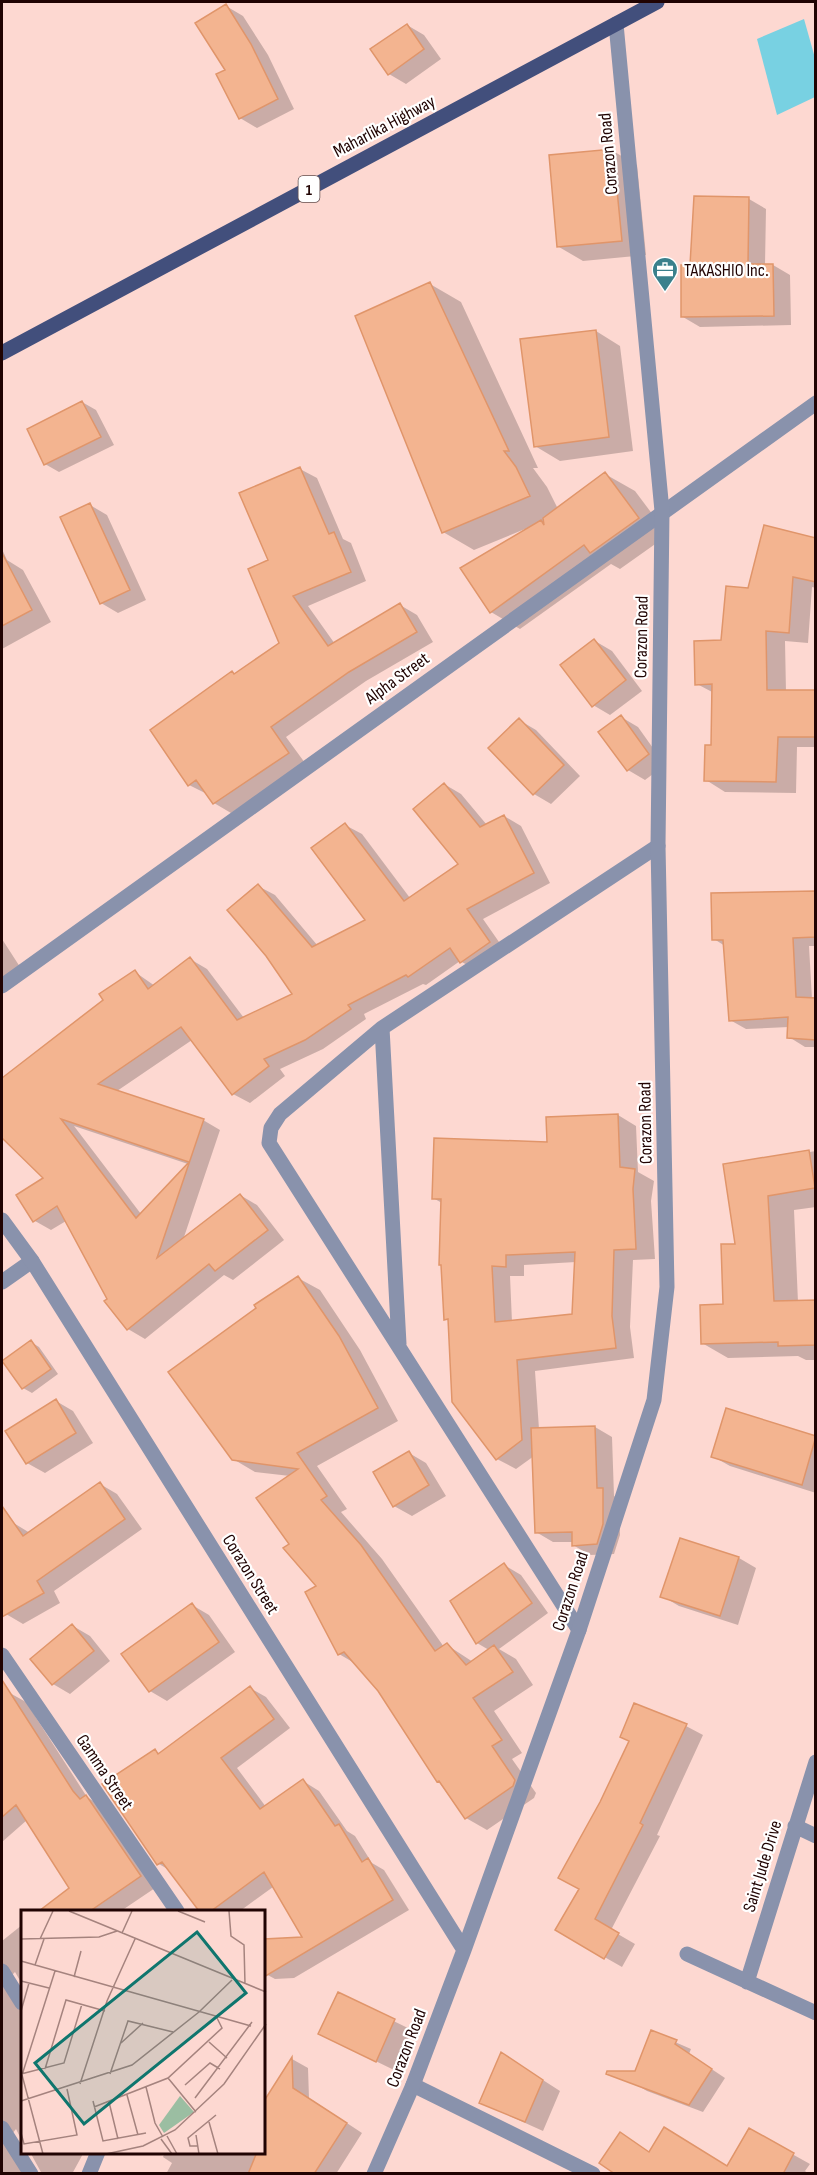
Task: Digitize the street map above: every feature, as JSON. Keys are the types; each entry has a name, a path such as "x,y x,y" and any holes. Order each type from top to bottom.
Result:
{"main road":[{"name":"Maharlika Highway","path":"2,353 657,2"}],"street":[{"name":"Corazon Road","path":"374,2174 413,2085 464,1950 579,1630 654,1400 667,1287 658,846 662,511 615,24"},
{"name":"Alpha Street","path":"2,986 662,511 816,403"},
{"path":"579,1630 269,1143 271,1128 280,1114 382,1028 658,846"},
{"path":"382,1028 399,1347"},
{"name":"Corazon Street","path":"2,1220 32,1261 464,1950"},
{"path":"2,1282 32,1261"},
{"name":"Gamma Street","path":"2,1655 176,1910"},
{"name":"Saint Jude Drive","path":"747,1982 816,1762"},
{"path":"795,1826 816,1836"},
{"path":"687,1954 816,2013"},
{"path":"2,1971 21,2002"},
{"path":"413,2085 593,2174"},
{"path":"2,2128 31,2174"},
{"path":"89,2174 97,2154"}],"water":[{"path":"804,19 815,58 815,97 777,115 757,39"}],"building":[{"path":"226,4 251,44 278,99 239,119 216,74 225,70 195,23"},
{"path":"407,24 424,49 388,75 370,49"},
{"path":"613,149 622,241 557,247 549,155"},
{"path":"694,196 749,197 748,264 773,264 774,316 681,317 681,265 690,265"},
{"path":"430,282 509,451 504,451 516,467 530,496 442,533 355,316"},
{"path":"596,330 609,437 534,447 520,339"},
{"path":"82,401 101,437 44,465 27,429"},
{"path":"300,467 329,534 334,532 351,572 293,596 328,646 400,603 417,632 349,672 271,727 289,753 213,804 196,780 188,786 150,730 232,671 234,674 279,643 248,569 268,560 239,493"},
{"path":"605,472 639,518 590,553 584,545 490,613 460,568 541,520 544,525 543,518"},
{"path":"90,503 130,590 100,604 60,517"},
{"path":"764,525 816,538 816,582 793,577 789,633 766,631 767,690 816,690 816,737 778,737 776,782 704,781 705,745 711,745 712,684 695,685 694,641 721,640 726,586 748,588"},
{"path":"2,553 32,610 2,626"},
{"path":"594,639 626,680 592,707 560,665"},
{"path":"621,715 649,754 627,771 598,732"},
{"path":"519,718 564,765 533,795 488,748"},
{"path":"444,783 480,827 504,815 534,873 467,909 490,942 460,963 450,948 408,977 406,975 348,1005 351,1009 305,1040 264,1059 269,1066 232,1095 181,1027 98,1084 204,1119 157,1258 240,1194 268,1230 215,1271 209,1264 127,1330 104,1301 107,1299 57,1206 33,1222 16,1195 43,1178 2,1138 2,1078 103,1000 99,994 135,970 148,989 190,957 237,1020 292,994 266,956 227,910 258,884 312,947 365,920 311,848 345,823 404,901 458,864 413,809","holes":["61,1119 189,1162 136,1218"]},
{"path":"815,891 816,937 793,938 796,997 816,998 816,1040 787,1038 788,1017 729,1021 723,940 712,940 711,893"},
{"path":"618,1114 620,1167 635,1169 633,1189 636,1249 614,1250 612,1316 616,1348 517,1360 522,1440 496,1460 452,1402 448,1319 444,1320 441,1265 439,1265 441,1199 432,1199 434,1138 547,1142 546,1117","holes":["575,1252 572,1314 495,1322 492,1266 506,1267 506,1255"]},
{"path":"809,1150 815,1188 768,1196 774,1301 816,1300 816,1345 778,1346 778,1342 701,1344 700,1305 723,1304 721,1244 735,1244 723,1164"},
{"path":"298,1276 339,1336 378,1408 297,1453 327,1496 321,1500 361,1545 435,1651 447,1643 466,1665 494,1645 513,1672 473,1698 502,1740 492,1746 515,1780 513,1786 465,1819 439,1781 437,1782 378,1691 344,1652 338,1655 305,1592 316,1586 283,1548 289,1544 256,1498 298,1469 232,1460 168,1372 256,1308 254,1305"},
{"path":"31,1340 51,1369 22,1389 2,1361"},
{"path":"56,1399 76,1433 26,1464 5,1431"},
{"path":"726,1408 816,1436 802,1485 711,1457"},
{"path":"595,1426 597,1488 603,1488 603,1524 597,1544 572,1546 572,1532 535,1533 531,1428"},
{"path":"409,1451 429,1485 393,1507 373,1472"},
{"path":"100,1482 125,1519 37,1581 44,1593 2,1617 2,1506 23,1536"},
{"path":"680,1538 739,1557 720,1616 660,1597"},
{"path":"504,1563 532,1603 476,1644 450,1601"},
{"path":"192,1603 219,1642 149,1692 121,1654"},
{"path":"72,1624 94,1651 52,1685 30,1659"},
{"path":"2,1680 73,1791 80,1799 86,1795 141,1876 91,1910 40,1910 69,1888 16,1805 2,1817"},
{"path":"250,1686 274,1719 221,1758 260,1809 303,1779 335,1826 339,1824 362,1862 368,1858 393,1900 266,1976 266,1939 302,1937 264,1872 212,1910 198,1910 162,1862 157,1865 102,1784 155,1749 158,1754"},
{"path":"634,1703 687,1724 640,1823 643,1825 595,1919 619,1933 604,1959 555,1930 579,1889 558,1878 600,1802 629,1741 620,1737"},
{"path":"338,1992 395,2019 376,2062 318,2034"},
{"path":"651,2030 677,2040 675,2044 712,2069 689,2105 606,2074 607,2071 635,2071"},
{"path":"501,2052 543,2080 525,2122 479,2103"},
{"path":"292,2057 293,2088 347,2123 314,2174 248,2174 256,2154 266,2154 266,2098"},
{"path":"664,2127 727,2166 749,2128 794,2153 783,2174 615,2174 599,2163 620,2132 649,2152"}],"place":[{"name":"TAKASHIO Inc.","path":"665,293"}]}
